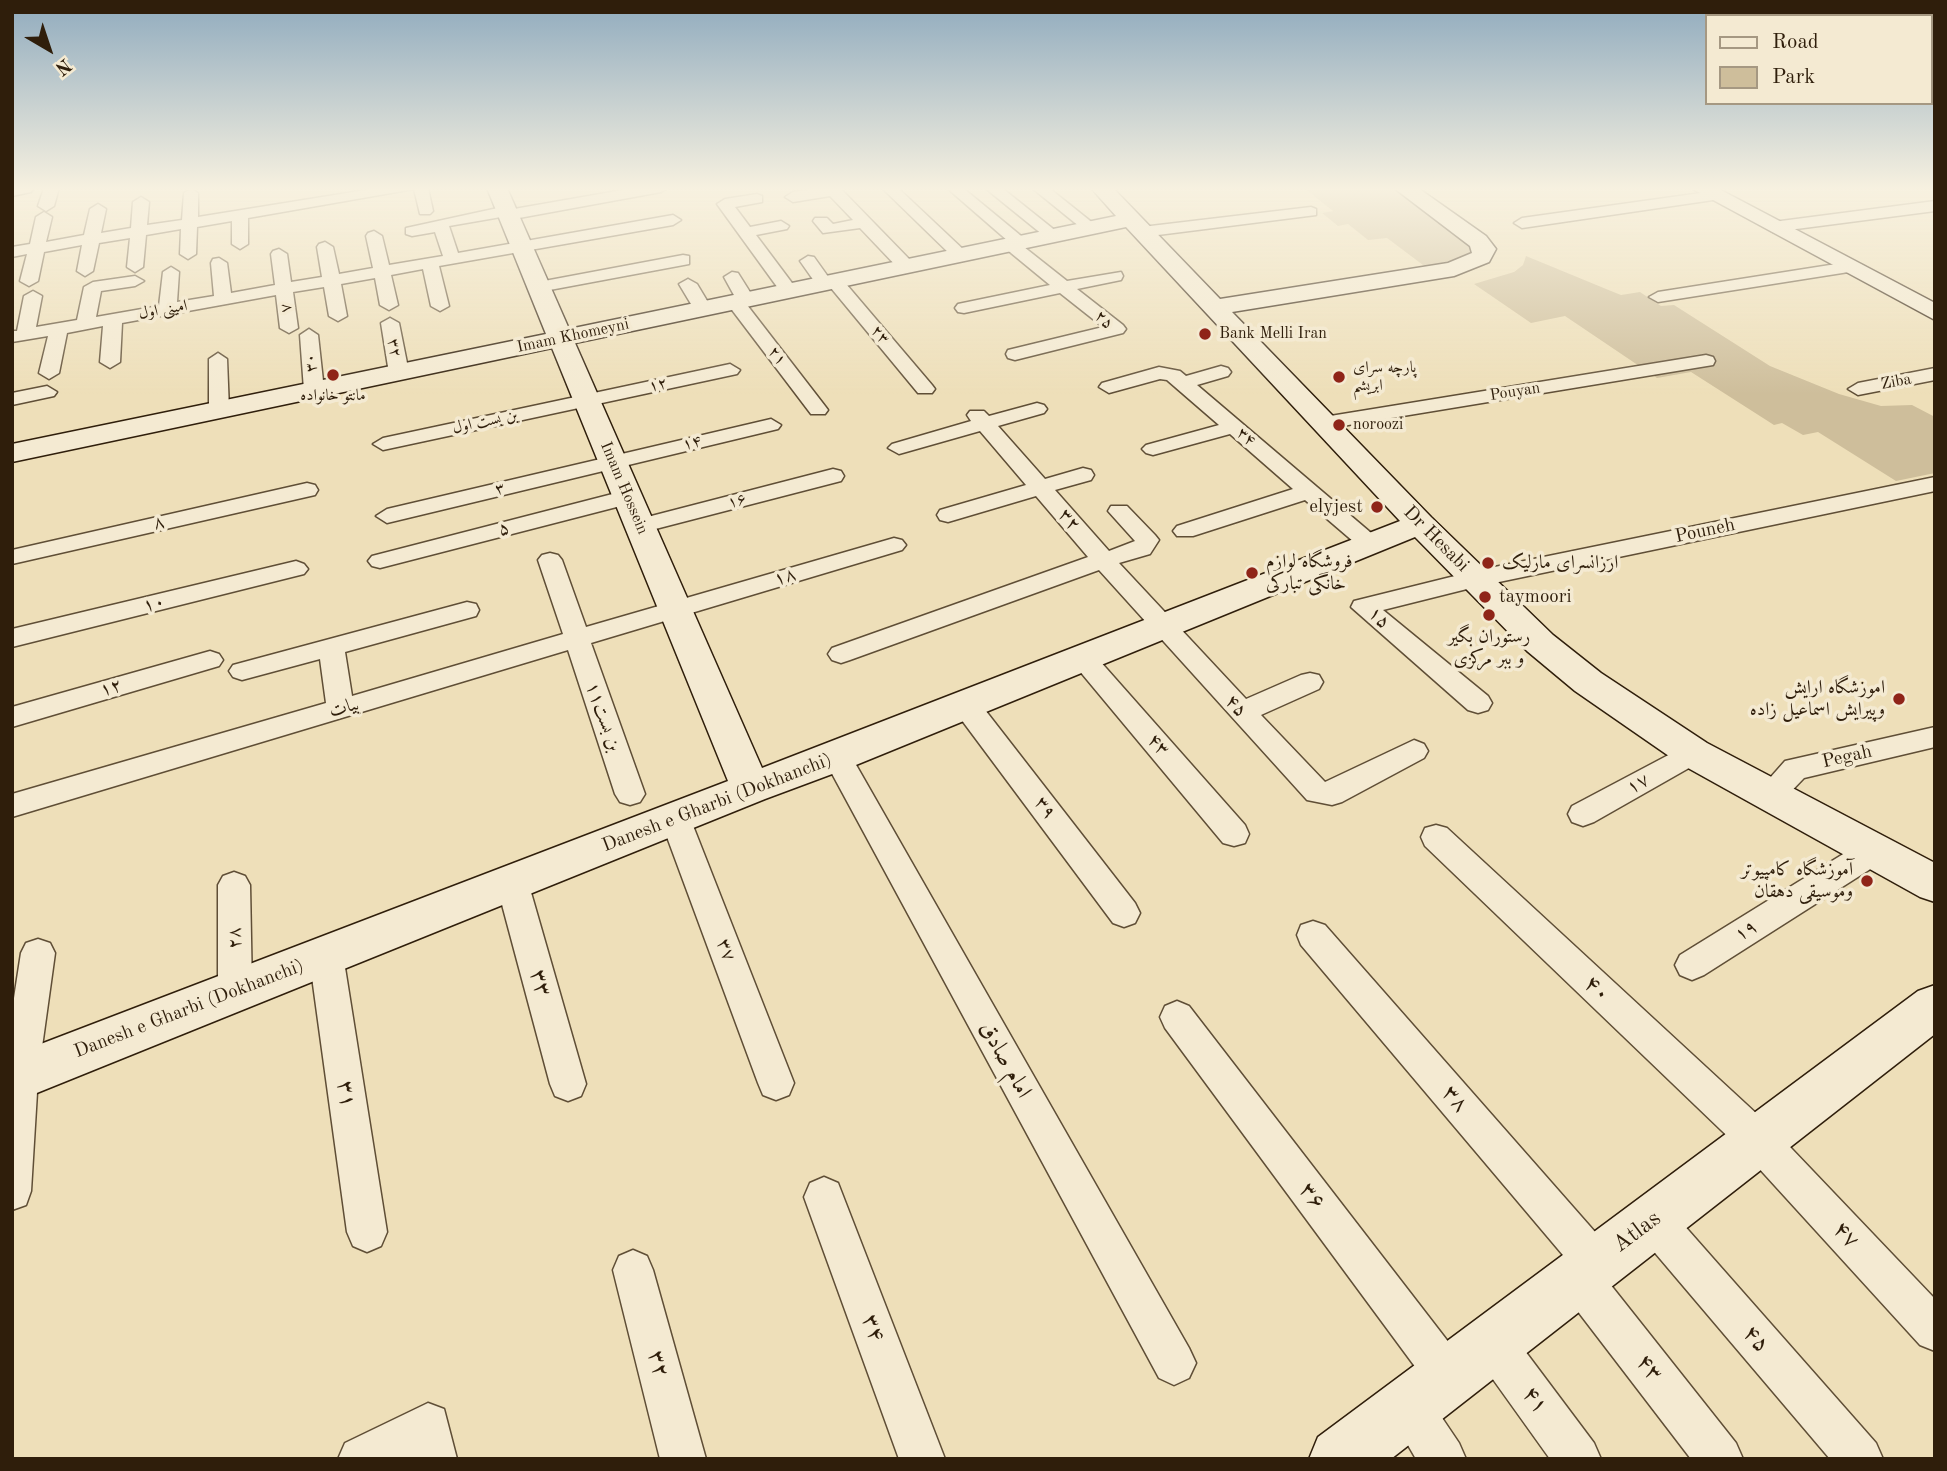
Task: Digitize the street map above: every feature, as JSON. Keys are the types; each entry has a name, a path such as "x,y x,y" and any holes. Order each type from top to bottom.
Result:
{"street":[{"path":"18,336 31,288 36,257"},
{"path":"85,271 88,257"},
{"path":"85,324 93,287 135,274 136,257"},
{"path":"279,257 284,288"},
{"path":"327,257 338,316"},
{"path":"378,257 380,271"},
{"name":"امینی اول","path":"18,336 466,257"},
{"name":"Imam Hossein","path":"526,257 751,788"},
{"path":"763,257 789,291"},
{"path":"898,257 906,265"},
{"name":"Imam Khomeyni","path":"12,453 951,257"},
{"name":"۲۵","path":"1014,354 1117,329 1030,257"},
{"name":"Dr Hesabi","path":"1175,257 1231,305 1324,423 1420,524 1540,643 1588,682 1693,753 1935,884"},
{"path":"1231,305 1454,268 1481,257"},
{"path":"1231,305 1461,278 1496,265 1504,257"},
{"path":"1829,257 1935,313"},
{"path":"539,287 683,260"},
{"path":"808,261 830,283"},
{"path":"219,263 223,299"},
{"path":"430,263 440,306"},
{"path":"1658,297 1849,267"},
{"name":"۳۲","path":"380,271 399,373"},
{"path":"169,309 171,272"},
{"path":"964,308 1115,276"},
{"path":"732,277 741,301"},
{"name":"۲۳","path":"830,283 925,389"},
{"path":"688,284 703,309"},
{"name":"۷","path":"284,288 289,328"},
{"path":"110,362 116,318 124,297"},
{"name":"۲۱","path":"741,301 818,410"},
{"path":"12,399 48,383 59,329"},
{"name":"۳۰","path":"309,335 314,390"},
{"path":"218,359 219,410"},
{"name":"Pouyan","path":"1324,423 1706,361"},
{"name":"۱۲","path":"587,400 730,370"},
{"path":"1183,383 1222,372"},
{"name":"۳۴","path":"1109,387 1166,373 1183,383 1369,543"},
{"name":"Ziba","path":"1858,389 1935,374"},
{"name":"بن بست اول","path":"383,444 587,400"},
{"path":"899,449 981,420 1037,410"},
{"path":"12,418 38,413"},
{"name":"۳۲","path":"981,420 1161,625"},
{"name":"۱۴","path":"612,461 771,425"},
{"path":"1153,449 1234,427"},
{"name":"۳","path":"387,516 612,461"},
{"path":"948,515 1083,475"},
{"name":"۱۶","path":"640,526 833,476"},
{"name":"Pouneh","path":"1475,579 1935,484"},
{"name":"۸","path":"12,557 307,490"},
{"path":"1185,531 1311,491"},
{"name":"۵","path":"380,561 628,497"},
{"path":"841,654 1103,560 1142,549 1147,540 1119,510"},
{"name":"Danesh e Gharbi (Dokhanchi)","path":"16,1077 751,788 837,757 1161,625 1420,524"},
{"name":"۱۸","path":"676,610 894,545"},
{"name":"بن بست۱۱","path":"550,560 630,794"},
{"name":"۱۰","path":"12,639 296,569"},
{"name":"۱۵","path":"1475,579 1363,607 1478,703"},
{"path":"242,671 467,610"},
{"name":"بیات","path":"12,806 676,610"},
{"name":"۴۵","path":"1161,625 1310,787 1324,795 1414,751"},
{"path":"331,647 340,709"},
{"name":"۴۳","path":"1082,657 1234,834"},
{"name":"۱۲","path":"12,717 210,660"},
{"path":"1241,712 1310,682"},
{"name":"۳۹","path":"965,704 1125,913"},
{"name":"Pegah","path":"1769,796 1795,769 1935,737"},
{"name":"۱۷","path":"1583,814 1693,753"},
{"name":"امام صادق","path":"837,757 1174,1363"},
{"name":"۳۷","path":"675,818 776,1083"},
{"name":"۴۰","path":"1436,837 1758,1140"},
{"name":"۱۹","path":"1692,965 1872,852"},
{"name":"۳۳","path":"512,882 568,1084"},
{"name":"۲۸","path":"234,885 235,991"},
{"name":"۳۸","path":"1313,935 1587,1270"},
{"path":"12,1191 16,1077 38,953"},
{"name":"۳۱","path":"326,956 367,1232"},
{"name":"Atlas","path":"1340,1459 1935,1006"},
{"name":"۳۶","path":"1177,1017 1428,1391"},
{"name":"۴۷","path":"1758,1140 1935,1330"},
{"name":"۳۴","path":"824,1197 922,1459"},
{"name":"۴۵","path":"1653,1220 1860,1459"},
{"name":"۳۲","path":"633,1270 683,1459"},
{"name":"۴۳","path":"1587,1270 1720,1459"},
{"name":"۴۱","path":"1492,1342 1578,1459"},
{"path":"1428,1391 1443,1459"},
{"path":"361,1459 428,1425 434,1459"}],"green space":[{"path":"1412,257 1471,257 1467,261 1427,268"},
{"path":"1528,257 1621,295 1640,292 1661,306 1674,305 1770,366 1839,394 1881,406 1912,405 1935,417 1935,473 1896,481 1818,432 1803,435 1782,423 1774,425 1691,372 1657,378 1565,316 1531,323 1474,284 1514,272 1523,265"}],"place":[{"name":"Bank Melli Iran","path":"1205,334"},
{"name":"مانتو خانواده","path":"333,375"},
{"name":"پارچه سرای ابریشم","path":"1339,377"},
{"name":"noroozi","path":"1339,425"},
{"name":"elyjest","path":"1377,507"},
{"name":"ارزانسرای مارلیک","path":"1488,563"},
{"name":"فروشگاه لوازم خانگی تبارکی","path":"1252,573"},
{"name":"taymoori","path":"1485,597"},
{"name":"رستوران بگیر و ببر مرکزی","path":"1489,615"},
{"name":"اموزشگاه ارایش وپیرایش اسماعیل زاده","path":"1899,699"},
{"name":"آموزشگاه کامپیوتر وموسیقی دهقان","path":"1867,881"}]}
